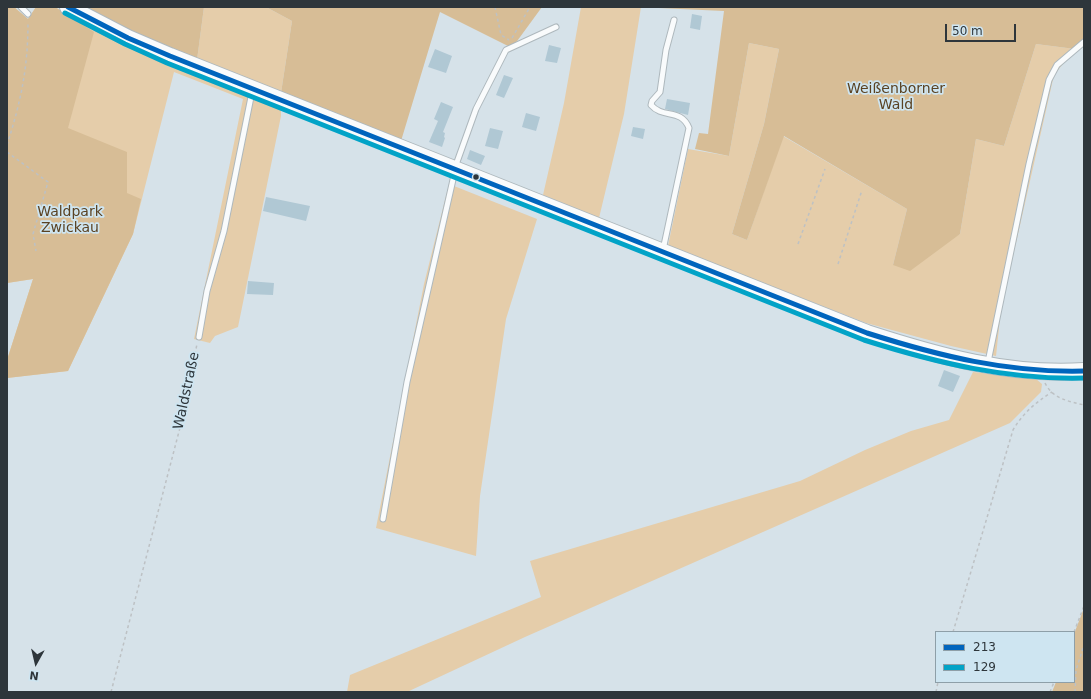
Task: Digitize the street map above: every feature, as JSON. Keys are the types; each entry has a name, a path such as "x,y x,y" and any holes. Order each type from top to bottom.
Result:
{"main road":[{"path":"68,7 128,38 662,253 867,333 933,354 987,365 1043,372 1084,371"}],"lane":[{"path":"21,7 28,14"},
{"path":"662,253 689,128 686,120 680,116 657,111 651,105 652,101 660,92 666,50 674,20"},
{"path":"383,519 407,382 455,170 476,109 506,50 556,27"},
{"path":"987,365 1049,80 1057,65 1084,42"},
{"name":"Waldstraße","path":"199,336 208,291 224,232 253,89"}],"path":[{"path":"495,7 501,36 511,41"},
{"path":"506,50 530,7"},
{"path":"7,145 24,85 28,48 28,14"},
{"path":"7,152 48,182 33,234 36,251"},
{"path":"798,244 825,169"},
{"path":"838,264 862,190"},
{"name":"Waldstraße","path":"111,692 182,420 199,336"},
{"path":"1043,372 1044,380 1052,392 1060,399 1084,405"},
{"path":"953,631 1013,430 1021,416 1036,402 1052,392"},
{"path":"1074,631 1084,606"},
{"path":"1075,692 1076,670 1084,645"}],"green space":[{"path":"7,7 14,7 28,19 36,7 55,7 94,31 88,16 197,60 204,7 266,7 292,21 281,93 281,116 238,327 215,336 210,343 194,339 243,99 174,72 133,234 68,371 7,378 7,360 33,279 7,283"},
{"name":"Waldpark Zwickau","path":"7,7 14,7 28,19 36,7 55,7 94,32 68,128 127,152 127,193 141,199 133,234 68,371 7,378 7,360 33,279 7,283"},
{"path":"76,7 204,7 197,60"},
{"path":"266,7 542,7 512,48 440,12 401,141 281,93 292,21"},
{"path":"581,7 641,7 624,114 599,218 543,195 564,103"},
{"name":"Weißenborner Wald","path":"637,7 1084,7 1084,43 1075,49 1036,44 1004,146 976,139 960,234 910,271 893,265 907,209 784,136 747,240 732,234 764,124 779,49 749,43 729,156 695,149 699,133 708,134 724,11"},
{"path":"749,43 779,49 764,124 732,234 747,240 783,136 907,209 893,265 960,234 976,139 1004,146 1036,44 1075,49 1054,75 1001,309 996,356 951,346 866,323 668,246 688,149 729,156"},
{"path":"449,184 537,219 506,319 480,496 476,556 376,528 424,284"},
{"path":"973,372 1036,379 1042,384 1041,392 1010,423 525,637 407,692 347,692 350,675 541,597 530,561 800,481 865,450 911,431 949,420"},
{"path":"1084,608 1084,692 1052,692 1056,683 1075,683 1075,631"}],"building":[{"path":"692,14 702,16 700,30 690,28"},
{"path":"549,45 561,48 557,63 545,61"},
{"path":"435,49 452,56 446,73 428,67"},
{"path":"504,75 513,78 504,98 496,95"},
{"path":"667,99 690,103 688,115 665,109"},
{"path":"441,102 453,107 443,132 445,133 445,138 442,147 429,142 438,121 434,119"},
{"path":"526,113 540,117 536,131 522,127"},
{"path":"633,127 645,129 643,139 631,136"},
{"path":"490,128 503,131 498,149 485,146"},
{"path":"470,150 485,156 481,165 467,159"},
{"path":"266,197 310,206 306,221 263,211"},
{"path":"248,281 274,283 273,295 247,294"},
{"path":"944,370 960,376 953,392 938,386"}],"transit line":[{"name":"213","path":"68,7 128,38 170,56 867,333 947,356 1001,366 1056,371 1084,371"},
{"name":"129","path":"65,13 125,44 167,63 864,340 946,363 1000,373 1056,378 1084,378"}]}
